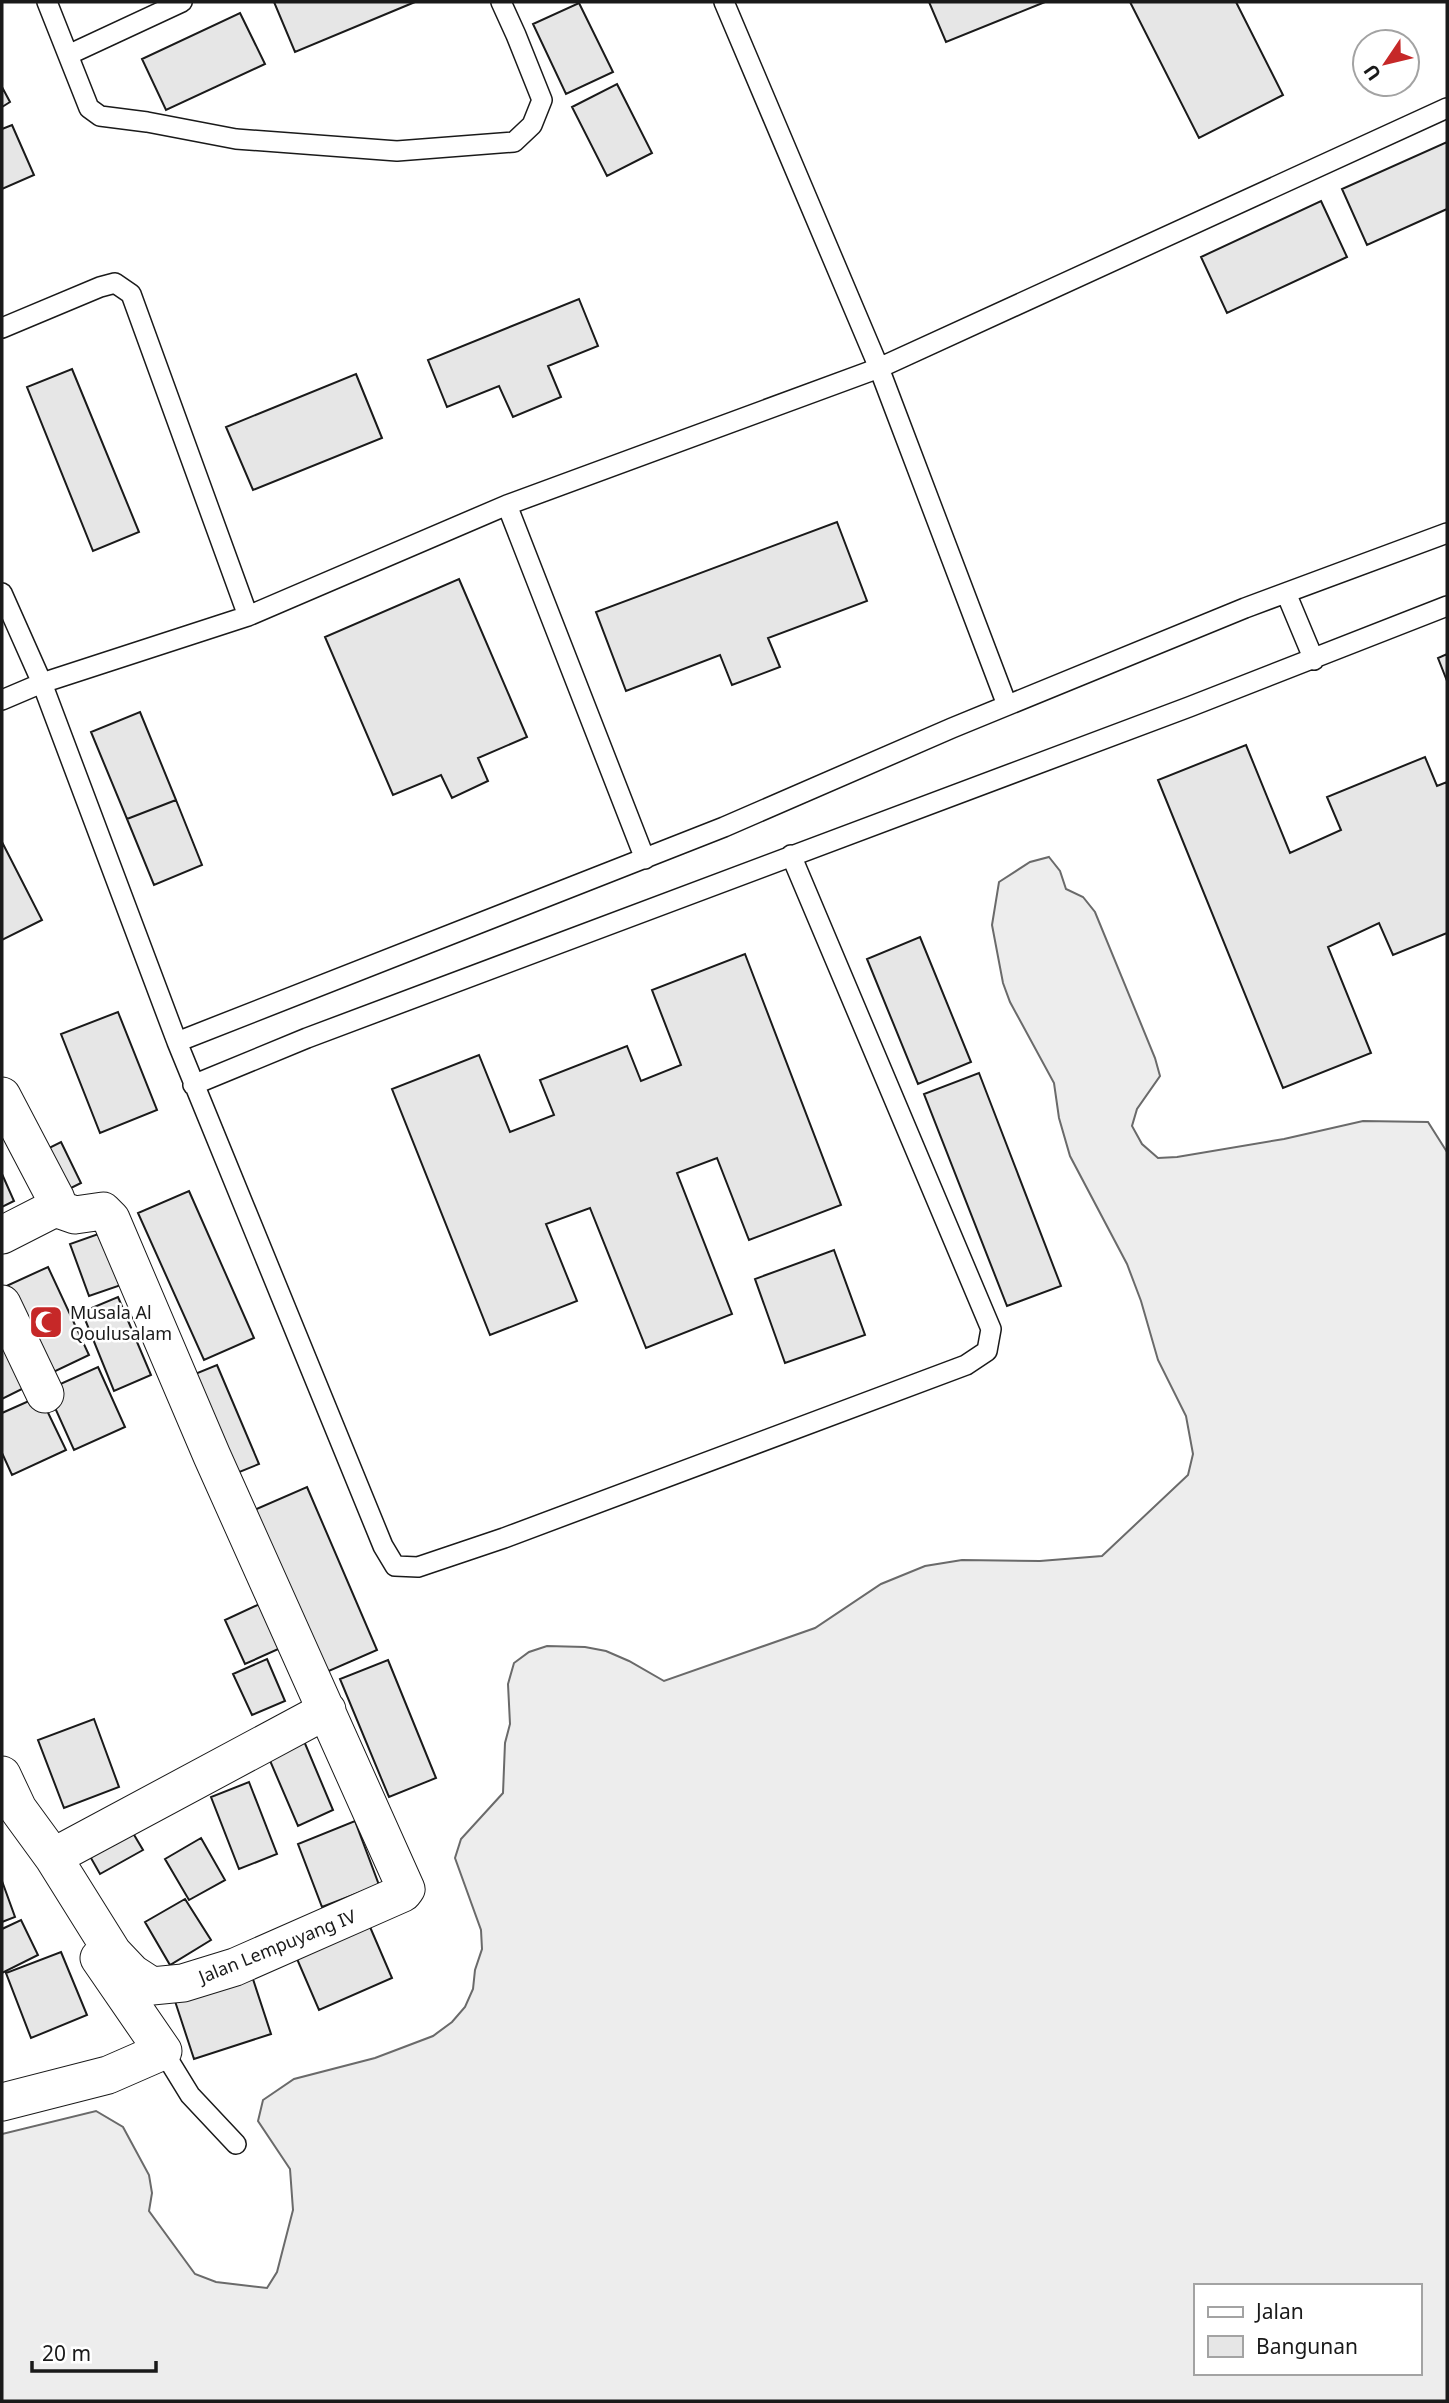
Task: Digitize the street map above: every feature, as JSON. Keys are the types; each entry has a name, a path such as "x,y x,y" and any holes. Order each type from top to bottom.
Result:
{"street":[{"path":"2,1096 56,1199 55,1208"},
{"path":"2,1235 55,1208 75,1215 103,1211 111,1219 212,1456 327,1710 53,1857"},
{"path":"2,1304 45,1394"},
{"name":"Jalan Lempuyang IV","path":"2,1775 18,1809 53,1857 113,1953 132,1973 152,1986 183,1983 235,1967 403,1893 406,1889 327,1710"},
{"path":"2,2102 108,2075 163,2051 75,1923 18,1809"}],"lane":[{"path":"47,2 89,108 100,116 236,139 397,150 514,142 532,125 542,100 501,2"},
{"path":"68,55 182,2"},
{"path":"724,2 879,368 1007,705"},
{"path":"2,700 42,683 248,615 507,505 879,368 1447,108"},
{"path":"2,328 100,286 115,283 131,294 248,615"},
{"path":"507,505 645,859"},
{"path":"177,1042 645,859 1007,705 1286,593 1447,533"},
{"path":"2,593 42,683 194,1085 383,1546 395,1566 418,1567 505,1538 966,1365 987,1351 991,1329 791,855"},
{"path":"1286,593 1314,660"},
{"path":"194,1085 307,1038 1314,660 1447,606"},
{"path":"163,2051 190,2095 236,2144"}],"shaded area":[{"path":"1049,857 1060,871 1066,889 1083,897 1095,912 1160,1076 1137,1109 1132,1126 1142,1144 1158,1158 1284,1139 1363,1121 1428,1122 1447,1152 1447,2401 2,2401 2,2134 96,2111 123,2127 149,2175 152,2193 149,2211 195,2274 216,2282 267,2288 277,2272 293,2210 290,2169 258,2121 263,2100 294,2079 375,2058 433,2036 452,2022 465,2007 473,1989 475,1970 482,1949 481,1930 455,1858 461,1839 503,1793 505,1743 510,1724 508,1684 514,1663 529,1652 547,1646 585,1647 606,1651 664,1681 815,1628 881,1584 925,1566 962,1560 1040,1561 1102,1556 1188,1475 1193,1454 1186,1416 1158,1360 1127,1264 1070,1156 1059,1118 1054,1083 1010,1002 1003,983 992,925 999,882 1030,862"}],"building":[{"path":"274,2 415,2 295,52"},
{"path":"929,2 1045,2 946,42"},
{"path":"1130,2 1236,2 1283,95 1199,138"},
{"path":"579,3 613,72 566,94 533,24"},
{"path":"240,13 265,64 166,110 142,59"},
{"path":"617,84 652,153 607,176 572,107"},
{"path":"2,87 10,102 2,107"},
{"path":"12,125 34,175 2,189 2,129"},
{"path":"1447,142 1447,209 1367,245 1342,189"},
{"path":"1321,201 1347,257 1227,313 1201,257"},
{"path":"579,299 598,346 548,366 561,397 513,417 499,386 447,407 428,360"},
{"path":"72,369 139,532 93,551 27,387"},
{"path":"356,374 382,438 253,490 226,427"},
{"path":"837,522 867,601 768,638 780,667 732,685 720,655 626,691 596,612"},
{"path":"459,579 527,737 478,758 488,781 452,798 441,775 393,795 325,637"},
{"path":"1447,654 1447,681 1438,658"},
{"path":"140,712 176,800 127,819 91,732"},
{"path":"1246,745 1290,853 1341,830 1327,797 1425,757 1437,786 1447,782 1447,933 1393,955 1379,923 1328,947 1371,1053 1283,1088 1158,780"},
{"path":"176,800 202,865 154,885 127,819"},
{"path":"2,842 42,920 2,940"},
{"path":"920,937 971,1062 918,1084 867,959"},
{"path":"745,954 841,1205 749,1240 717,1158 677,1173 732,1314 646,1348 590,1208 546,1224 577,1301 490,1335 392,1089 479,1055 510,1132 554,1115 540,1080 627,1046 641,1081 681,1065 652,990"},
{"path":"118,1012 157,1110 100,1133 61,1034"},
{"path":"979,1073 1061,1286 1007,1306 924,1094"},
{"path":"61,1142 81,1183 59,1194 39,1153"},
{"path":"2,1174 14,1201 2,1207"},
{"path":"189,1191 254,1338 204,1360 138,1213"},
{"path":"104,1232 124,1284 89,1296 70,1244"},
{"path":"834,1250 865,1335 785,1363 755,1279"},
{"name":"Musala Al Qoulusalam","path":"48,1267 89,1355 43,1377 2,1288"},
{"path":"118,1297 151,1375 114,1391 82,1312"},
{"path":"2,1339 26,1387 2,1399"},
{"path":"217,1365 259,1464 232,1475 190,1376"},
{"path":"98,1367 125,1427 74,1450 47,1390"},
{"path":"40,1396 66,1450 12,1475 2,1453 2,1413"},
{"path":"307,1487 377,1650 322,1674 252,1511"},
{"path":"264,1602 285,1646 245,1664 225,1620"},
{"path":"267,1659 285,1701 252,1715 233,1674"},
{"path":"388,1660 436,1778 389,1797 340,1679"},
{"path":"94,1719 119,1787 64,1808 38,1740"},
{"path":"301,1734 333,1810 298,1826 265,1749"},
{"path":"249,1782 277,1854 239,1869 211,1797"},
{"path":"355,1821 379,1885 322,1907 298,1844"},
{"path":"130,1828 143,1850 100,1874 87,1851"},
{"path":"201,1838 225,1880 189,1900 165,1859"},
{"path":"2,1881 15,1917 2,1922"},
{"path":"185,1899 211,1940 170,1965 145,1922"},
{"path":"364,1913 392,1978 319,2010 291,1945"},
{"path":"21,1920 38,1955 2,1973 2,1929"},
{"path":"61,1952 87,2015 31,2038 6,1973"},
{"path":"249,1967 271,2034 194,2059 172,1992"}],"place":[{"name":"Musala Al Qoulusalam","path":"46,1322"}]}
